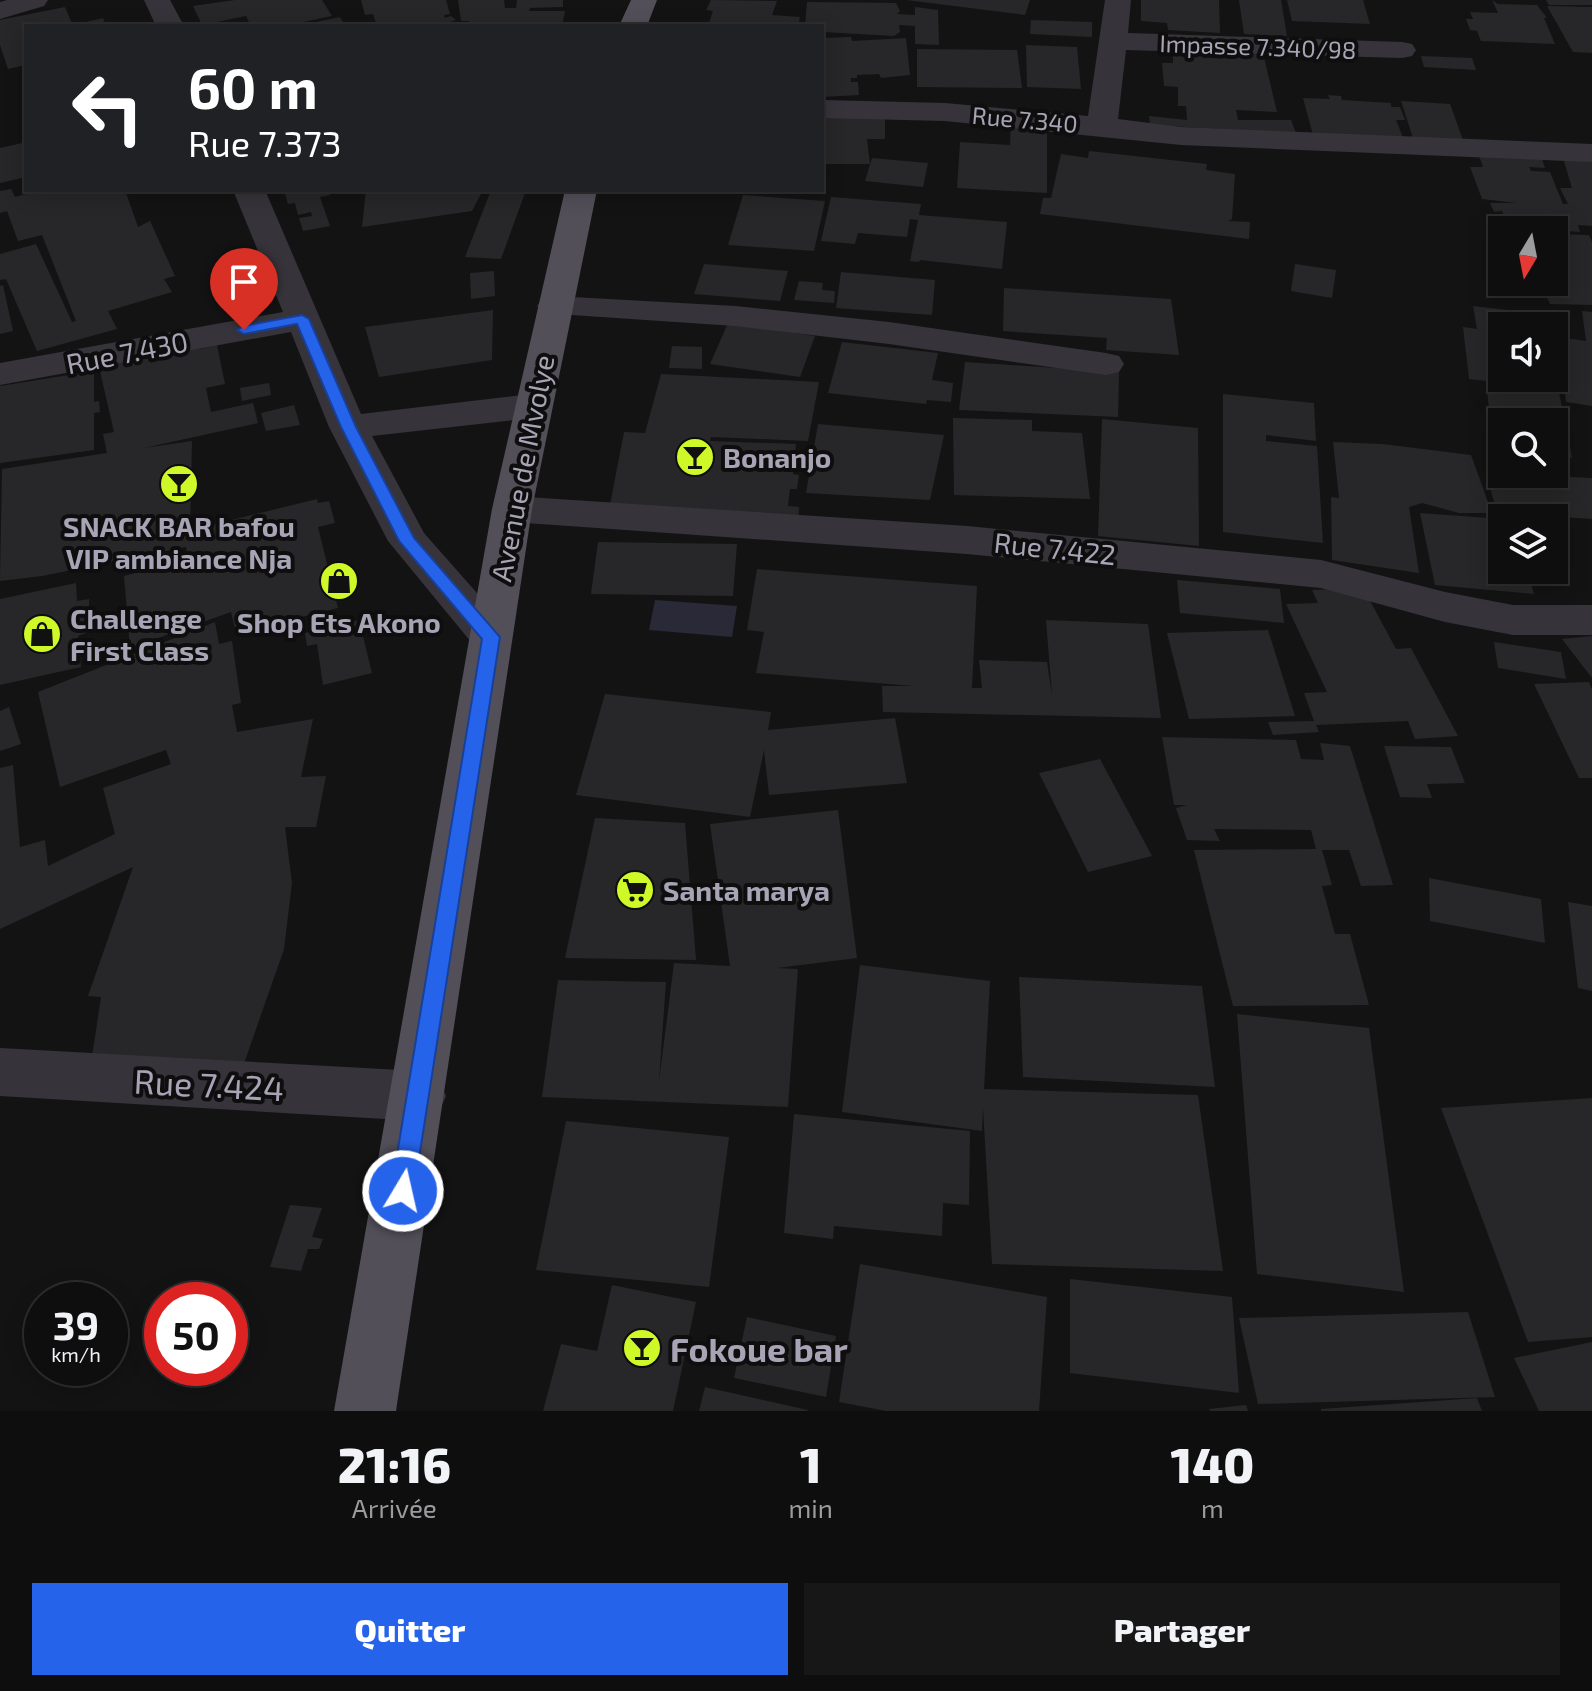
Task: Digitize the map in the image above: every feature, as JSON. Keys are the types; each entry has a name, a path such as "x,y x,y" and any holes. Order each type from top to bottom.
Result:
{"main road":[{"path":"634,24 644,0"},
{"name":"Avenue de Mvolye","path":"365,1411 419,1096 512,509 581,192"}],"street":[{"path":"0,11 35,0"},
{"path":"157,0 169,24"},
{"name":"Rue 7.340","path":"824,109 945,112 1102,126 1118,0"},
{"name":"Impasse 7.340/98","path":"1113,41 1402,50"},
{"path":"1102,126 1181,136 1592,153"},
{"path":"250,192 348,427 408,541 491,637"},
{"path":"554,306 750,317 1106,364"},
{"name":"Rue 7.430","path":"0,374 302,319"},
{"path":"348,427 532,406"},
{"name":"Rue 7.422","path":"512,509 967,540 1306,573 1344,578 1445,607 1513,620 1592,620"},
{"name":"Rue 7.424","path":"0,1072 419,1096"}],"water":[{"path":"655,600 737,606 732,637 649,630"}],"building":[{"path":"235,0 322,0 332,16 294,24 250,24 246,16 202,24 193,6"},
{"path":"361,0 446,0 450,14 444,15 445,18 451,16 456,20 450,22 452,24 382,24 376,23 373,14 365,15"},
{"path":"458,0 504,0 505,8 516,8 517,0 563,0 563,7 530,8 529,11 565,11 562,24 469,24 469,21 461,21"},
{"path":"711,0 777,1 772,15 800,17 798,24 709,24 713,11 706,10"},
{"path":"906,0 1030,0 1025,15"},
{"path":"1141,0 1219,0 1220,33 1168,30 1167,23 1141,21"},
{"path":"1239,0 1281,0 1287,36 1244,34"},
{"path":"1287,0 1363,0 1370,24 1292,21"},
{"path":"1492,0 1498,4 1537,5 1547,18 1544,18 1555,44 1481,41 1477,31 1470,30 1466,19 1473,19 1470,12 1498,13"},
{"path":"1546,0 1592,0 1592,5 1549,5"},
{"path":"807,2 896,3 900,11 897,14 915,15 915,7 938,10 939,45 915,44 915,26 899,25 900,32 894,36 824,32 824,24 805,24"},
{"path":"1547,6 1592,7 1592,53 1573,52"},
{"path":"65,7 72,24 24,24 24,65 8,69 0,45 0,20"},
{"path":"340,17 344,24 307,24"},
{"path":"103,18 105,24 77,24"},
{"path":"1031,20 1092,22 1092,37 1030,34"},
{"path":"851,37 852,41 906,38 910,75 881,78 879,74 857,75 857,78 851,78 851,82 858,82 859,95 824,97 824,38"},
{"path":"1173,40 1263,53 1277,112 1236,110 1238,120 1291,120 1296,133 1150,125 1149,116 1187,120 1186,106 1178,106 1178,87 1164,86 1162,63 1173,63"},
{"path":"1026,45 1077,47 1081,89 1027,87"},
{"path":"917,49 1017,50 1022,88 917,87"},
{"path":"1421,56 1472,58 1476,70 1424,67"},
{"path":"1328,95 1341,96 1342,100 1391,103 1391,107 1400,107 1405,120 1396,120 1404,140 1313,135 1303,98 1330,99"},
{"path":"1401,101 1450,104 1463,140 1413,138"},
{"path":"824,113 885,117 885,139 867,139 870,164 824,164"},
{"path":"1011,125 1047,127 1047,193 957,188 960,142 1010,145"},
{"path":"22,143 24,177 0,183 0,148"},
{"path":"1089,151 1207,164 1206,170 1235,174 1232,219 1228,221 1250,222 1249,239 1040,214 1043,198 1051,198 1061,154 1088,158"},
{"path":"1478,153 1542,159 1545,168 1529,167 1531,171 1550,172 1563,204 1568,204 1560,188 1572,188 1563,158 1592,159 1592,226 1578,225 1580,232 1568,231 1568,216 1504,216 1502,211 1494,212 1490,203 1516,203 1482,199 1470,167 1483,167"},
{"path":"872,158 928,163 923,187 865,181"},
{"path":"11,189 15,197 34,192 126,192 138,227 150,221 175,276 164,279 172,292 108,311 117,329 37,351 6,279 0,280 0,254 36,244 72,322 76,321 42,235 18,241 7,211 0,213 0,191"},
{"path":"285,192 329,192 330,195 320,197 330,226 303,231 299,218 312,216 311,212 298,215 295,203 288,204"},
{"path":"366,192 482,192 472,211 362,227"},
{"path":"490,192 525,192 501,259 465,257"},
{"path":"743,195 825,201 814,251 728,245"},
{"path":"831,197 921,204 919,215 1007,222 1002,269 910,261 918,220 910,219 907,237 858,233 855,244 821,241"},
{"path":"1568,234 1589,235 1592,242 1592,305 1550,304 1546,296 1568,296"},
{"path":"704,264 788,271 780,301 694,294"},
{"path":"1295,264 1336,270 1332,298 1291,291"},
{"path":"494,271 495,296 471,299 470,273"},
{"path":"841,272 935,280 932,315 836,308"},
{"path":"799,281 823,283 822,290 835,291 834,303 794,300"},
{"path":"3,285 13,331 0,334 0,286"},
{"path":"1004,288 1171,299 1179,355 1106,350 1107,338 1003,331"},
{"path":"1473,306 1526,312 1488,312 1488,392 1559,392 1562,408 1489,408 1486,381 1469,379 1463,327 1477,329"},
{"path":"493,310 492,360 379,377 365,327"},
{"path":"1582,311 1592,312 1592,406 1566,402 1565,392 1568,392 1568,338 1586,341"},
{"path":"728,323 815,336 800,377 710,364"},
{"path":"842,342 938,353 932,380 953,383 951,402 927,400 926,404 828,393"},
{"path":"217,345 225,384 206,388 211,412 253,403 258,423 144,448 192,441 190,530 317,499 318,503 329,501 335,523 318,527 338,608 236,633 231,612 130,648 124,576 188,559 186,547 42,576 0,581 2,469 107,453 103,434 114,432 99,367 198,346 199,349"},
{"path":"672,346 702,347 702,369 669,368"},
{"path":"965,362 1119,372 1118,417 959,410"},
{"path":"94,371 94,402 99,401 100,412 94,413 94,450 0,463 0,386"},
{"path":"661,374 819,382 808,441 711,437 710,441 796,444 793,474 799,475 797,489 790,489 788,506 799,507 798,528 608,515 624,432 645,433"},
{"path":"269,383 271,395 242,401 240,388"},
{"path":"1223,394 1314,403 1316,441 1266,435 1266,441 1317,446 1323,543 1223,532"},
{"path":"294,405 300,425 266,431 261,413"},
{"path":"953,418 1032,420 1032,431 1082,433 1090,499 954,495"},
{"path":"1102,419 1198,428 1199,546 1098,536"},
{"path":"818,424 944,435 930,500 806,493"},
{"path":"1333,442 1383,444 1471,455 1489,504 1488,513 1459,513 1422,503 1409,507 1419,573 1332,560 1331,497 1339,498"},
{"path":"1568,477 1592,478 1592,519 1568,517 1568,504 1495,504 1490,488 1568,488"},
{"path":"1420,513 1488,518 1488,584 1531,584 1534,594 1435,585"},
{"path":"598,542 737,544 733,596 591,594"},
{"path":"757,569 977,586 972,688 982,688 979,660 1047,662 1052,695 1046,620 1148,624 1161,718 883,712 882,686 913,686 756,673 764,632 747,630"},
{"path":"1177,580 1280,589 1284,623 1180,613"},
{"name":"Challenge First Class","path":"76,583 77,601 89,599 89,632 78,636 81,667 0,685 0,599"},
{"path":"1335,589 1367,595 1396,649 1411,648 1458,736 1415,739 1408,721 1316,725 1319,732 1273,735 1268,722 1314,721 1304,693 1327,692 1286,604 1318,603 1312,590"},
{"path":"359,620 372,673 323,685 317,644 307,646 305,633"},
{"path":"215,622 219,644 232,641 241,703 232,705 237,732 313,719 301,777 326,776 316,827 285,827 292,883 284,949 233,1095 87,1090 101,997 88,996 133,867 0,929 0,768 13,765 20,847 45,840 48,866 115,834 103,788 171,764 166,750 60,787 38,692"},
{"path":"1268,630 1295,716 1189,719 1167,633"},
{"path":"1592,636 1592,678 1562,639"},
{"path":"1494,642 1561,652 1566,679 1498,668"},
{"path":"1589,682 1592,689 1592,778 1579,778 1534,684"},
{"path":"605,694 771,712 768,730 895,718 907,783 769,795 764,750 750,817 576,795"},
{"path":"9,707 21,744 0,751 0,711"},
{"path":"1162,737 1296,740 1301,759 1324,760 1320,743 1350,746 1393,885 1361,886 1349,850 1322,850 1332,885 1322,886 1335,934 1350,934 1369,1005 1233,1006 1194,850 1316,849 1311,830 1214,829 1220,841 1187,840 1176,808 1187,805 1174,805"},
{"path":"1384,746 1451,747 1465,783 1427,784 1432,798 1400,797"},
{"path":"1100,759 1152,856 1088,872 1039,773"},
{"path":"838,810 857,958 777,968 798,969 788,1107 542,1097 558,980 666,982 659,1081 674,963 730,966 710,824"},
{"name":"Santa marya","path":"595,818 685,823 696,960 565,958"},
{"path":"1429,878 1541,899 1545,943 1430,921"},
{"path":"1568,902 1592,906 1592,991 1578,988"},
{"path":"860,965 990,981 984,1089 1198,1095 1223,1271 992,1264 983,1108 982,1131 842,1112"},
{"path":"1019,977 1202,986 1215,1087 1023,1077"},
{"path":"1237,1014 1369,1028 1404,1292 1257,1274"},
{"path":"1592,1098 1592,1337 1528,1342 1441,1108"},
{"path":"794,1114 970,1131 969,1205 943,1203 942,1236 834,1226 833,1239 784,1233"},
{"path":"566,1121 729,1137 709,1287 536,1270"},
{"path":"290,1205 322,1208 312,1237 323,1239 319,1249 308,1249 301,1271 270,1267"},
{"path":"860,1264 1047,1297 1039,1411 886,1411 839,1402"},
{"path":"1070,1279 1232,1297 1239,1393 1070,1373"},
{"name":"Fokoue bar","path":"612,1285 696,1302 673,1411 543,1411 561,1344 597,1351"},
{"path":"1468,1312 1495,1397 1258,1404 1239,1318"},
{"path":"747,1317 836,1336 826,1397 734,1378"},
{"path":"1592,1342 1592,1411 1539,1411 1514,1358"},
{"path":"705,1387 808,1410 699,1411"},
{"path":"1477,1398 1482,1411 1321,1411 1321,1409"},
{"path":"1246,1405 1248,1411 1209,1409"}],"place":[{"name":"Bonanjo","path":"695,457"},
{"name":"SNACK BAR bafou VIP ambiance Nja","path":"179,484"},
{"name":"Shop Ets Akono","path":"339,581"},
{"name":"Challenge First Class","path":"42,634"},
{"name":"Santa marya","path":"635,890"},
{"name":"Fokoue bar","path":"642,1348"}],"route":[{"path":"244,330 302,319 348,427 408,541 491,637 403,1191"}]}
